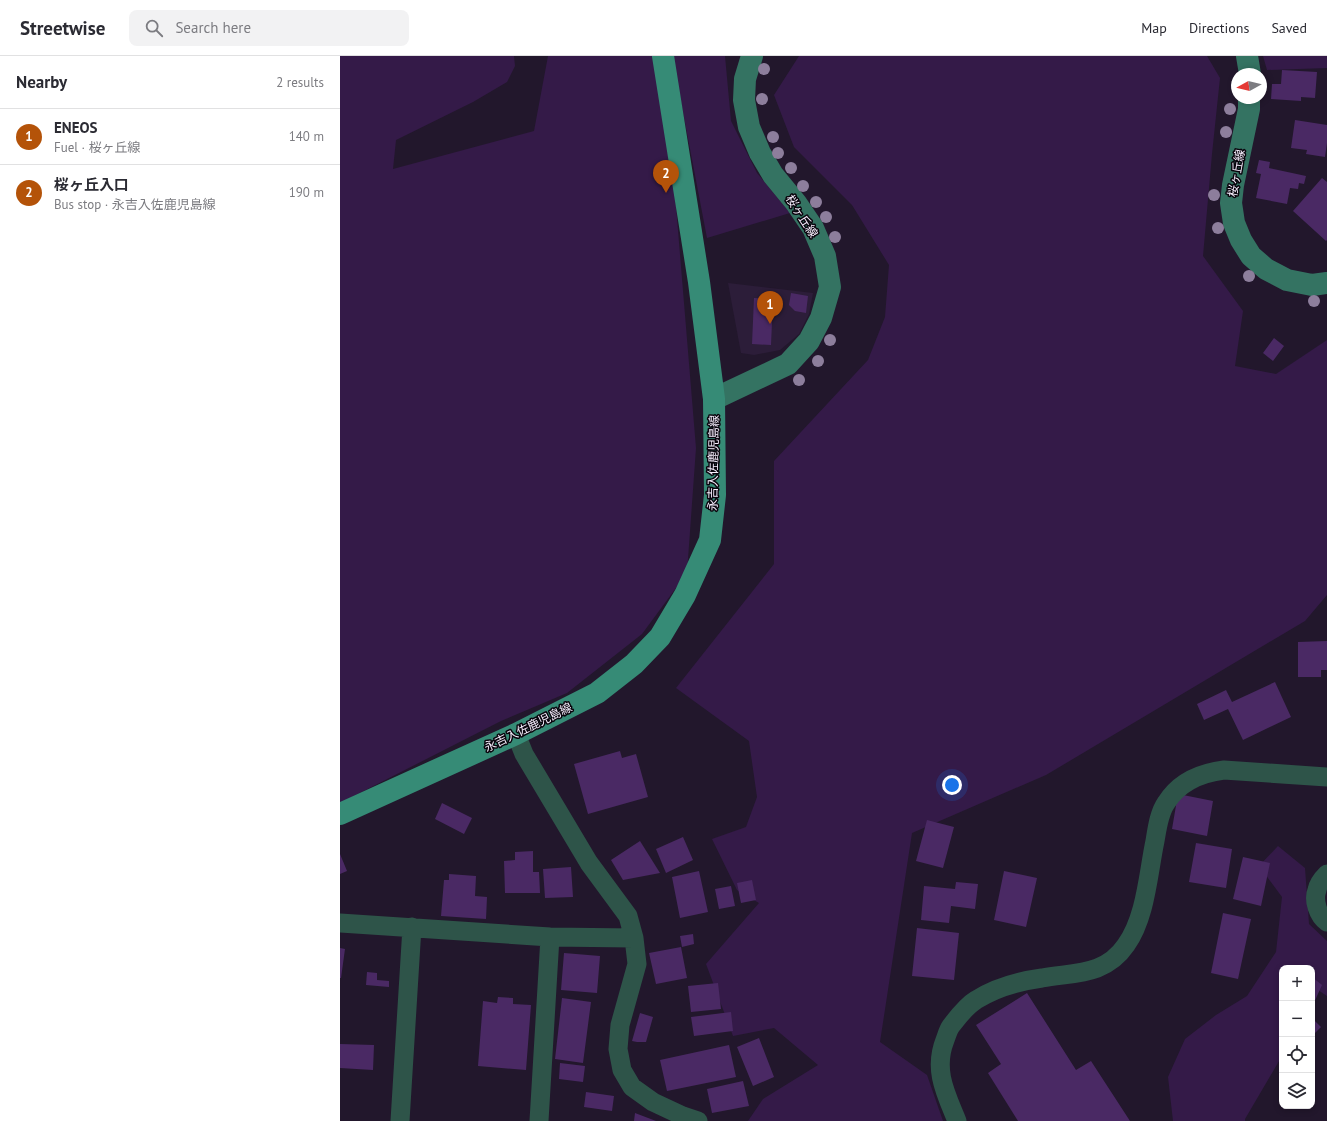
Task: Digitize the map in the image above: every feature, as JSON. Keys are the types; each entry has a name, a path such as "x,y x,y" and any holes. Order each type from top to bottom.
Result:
{"main road":[{"name":"永吉入佐鹿児島線","path":"340,814 516,734 598,693 634,664 660,636 685,595 710,540 715,496 714,399 699,282 663,56"}],"street":[{"name":"桜ヶ丘線","path":"714,399 788,364 809,342 821,318 830,287 825,256 813,228 796,203 773,175 760,153 749,127 744,100 745,79 752,56"},
{"path":"1247,56 1249,68"},
{"name":"桜ヶ丘線","path":"1249,104 1233,185 1231,203 1234,223 1251,256 1266,269 1287,280 1312,285 1327,283"},
{"path":"516,734 524,754 590,863 628,916 634,938 637,964 620,1025 618,1049 622,1070 632,1086 653,1102 688,1119"},
{"path":"957,1121 942,1084 940,1063 942,1047 950,1028 962,1012 976,1000 993,992 1013,984 1042,978 1086,972 1100,968 1113,960 1126,945 1142,913 1157,826 1165,804 1177,788 1192,778 1209,772 1224,770 1327,777"},
{"path":"1327,874 1316,890 1318,910 1327,922"},
{"path":"340,923 550,938 634,938"},
{"path":"400,1121 412,927"},
{"path":"539,1121 550,938"}],"shaded area":[{"path":"340,56 514,56 515,66 507,82 473,102 396,140 393,169 534,131 548,56 653,56 675,194 696,448 687,573 642,634 567,693 501,721 340,803"},
{"path":"674,56 725,56 731,121 757,173 790,213 707,238 674,65"},
{"path":"799,56 1207,56 1220,78 1203,256 1243,311 1235,366 1276,374 1327,340 1327,595 1305,621 1046,775 912,833 880,1042 927,1075 943,1121 748,1121 763,1099 818,1065 774,1028 733,1036 706,964 759,903 737,890 712,839 746,827 757,797 749,741 676,688 774,564 774,461 868,360 885,317 889,265 852,205 794,147 774,95"},
{"path":"1263,56 1327,56 1327,68 1267,70"},
{"path":"728,283 813,293 809,314 799,334 780,350 754,355 741,353"},
{"path":"1278,846 1305,868 1309,924 1327,941 1327,996 1315,988 1315,965 1279,965 1279,1061 1245,1121 1173,1121 1168,1077 1185,1039 1216,1015 1247,996 1276,952 1282,897 1259,866"}],"building":[{"path":"1282,70 1317,72 1315,98 1301,97 1301,101 1271,99 1272,84 1281,84"},
{"path":"1295,120 1327,125 1325,157 1306,154 1307,150 1291,148"},
{"path":"1259,160 1270,162 1269,168 1306,176 1304,184 1299,183 1298,189 1290,188 1287,204 1256,198 1261,174 1256,173"},
{"path":"1322,178 1327,182 1326,241 1293,211"},
{"path":"791,293 808,296 806,313 795,311 789,305"},
{"path":"754,298 773,299 771,345 752,344"},
{"path":"1274,338 1284,346 1273,361 1263,353"},
{"path":"1327,641 1327,670 1321,670 1321,677 1298,677 1298,642"},
{"path":"1275,682 1291,717 1243,740 1228,709 1204,720 1197,704 1226,690 1232,702"},
{"path":"620,751 622,758 636,754 648,797 588,814 574,764"},
{"path":"1178,794 1213,801 1207,836 1172,829"},
{"path":"442,803 472,818 464,834 435,819"},
{"path":"927,820 954,827 943,868 916,861"},
{"path":"683,837 693,860 666,873 656,849"},
{"path":"640,841 660,873 623,880 611,860"},
{"path":"1196,843 1232,849 1226,888 1189,882"},
{"path":"533,851 533,872 539,872 540,893 505,893 504,861 515,860 515,852"},
{"path":"340,854 347,871 340,874"},
{"path":"1243,857 1270,863 1261,906 1233,899"},
{"path":"571,867 573,897 545,898 543,869"},
{"path":"699,871 708,912 680,918 672,877"},
{"path":"1004,871 1037,878 1026,927 994,920"},
{"path":"449,874 476,876 475,896 487,897 486,919 441,916 444,880 449,880"},
{"path":"752,880 756,900 741,903 737,883"},
{"path":"956,882 978,884 975,909 951,906 949,923 921,920 924,886 955,889"},
{"path":"731,886 735,906 719,909 715,889"},
{"path":"1223,913 1251,919 1238,979 1211,973"},
{"path":"917,928 959,933 954,980 912,976"},
{"path":"693,934 694,944 682,947 680,936"},
{"path":"681,947 687,978 656,984 649,953"},
{"path":"340,948 345,949 341,978 340,978"},
{"path":"564,953 600,956 597,993 561,990"},
{"path":"367,972 377,973 377,980 389,981 389,987 366,985"},
{"path":"1315,979 1322,985 1315,1000"},
{"path":"718,983 721,1009 691,1012 688,986"},
{"path":"1027,993 1076,1070 1091,1061 1130,1121 1018,1121 988,1073 1001,1064 976,1025"},
{"path":"498,997 513,998 513,1004 531,1005 526,1070 478,1066 483,1001 497,1003"},
{"path":"562,998 591,1002 583,1063 555,1059"},
{"path":"731,1012 733,1031 694,1036 691,1017"},
{"path":"640,1013 653,1017 646,1042 632,1041"},
{"path":"1315,1021 1321,1027 1315,1033"},
{"path":"759,1038 774,1077 753,1086 737,1047"},
{"path":"340,1044 374,1045 373,1070 340,1068"},
{"path":"729,1045 736,1077 667,1091 660,1060"},
{"path":"560,1063 585,1066 583,1082 559,1079"},
{"path":"743,1081 749,1106 712,1113 707,1089"},
{"path":"586,1092 614,1096 612,1111 584,1107"},
{"path":"635,1113 656,1121 634,1121"}],"place":[{"name":"桜ヶ丘入口","path":"666,193"},
{"name":"ENEOS","path":"770,324"}]}
